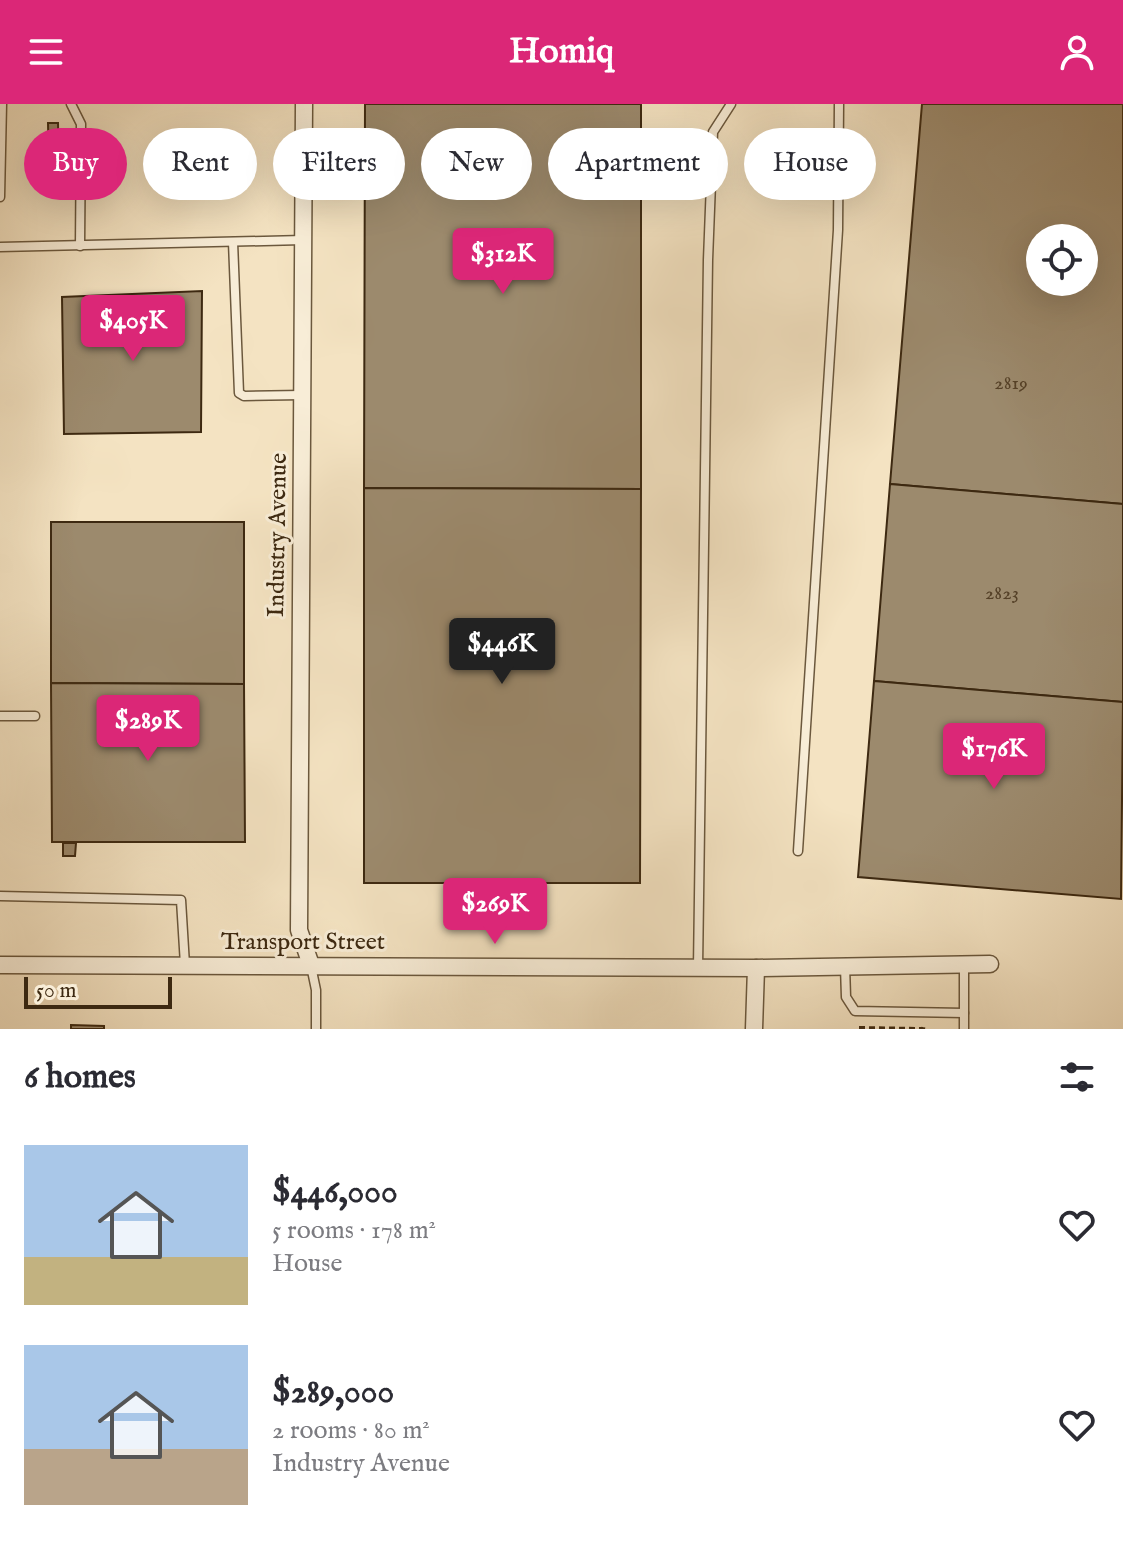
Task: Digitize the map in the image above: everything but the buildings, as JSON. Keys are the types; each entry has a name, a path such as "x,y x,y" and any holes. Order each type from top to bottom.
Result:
{"street":[{"name":"Industry Avenue","path":"304,104 299,930 311,965"},
{"name":"Transport Street","path":"0,965 756,968 990,964"},
{"path":"754,1029 756,968"}],"lane":[{"path":"0,197 2,104"},
{"path":"71,104 81,124 80,246"},
{"path":"698,968 713,132 731,104"},
{"path":"798,851 838,230 839,104"},
{"path":"0,247 304,240"},
{"path":"233,242 239,393 244,396 304,395"},
{"path":"0,716 35,716"},
{"path":"0,896 181,900 185,966"},
{"path":"964,964 964,1029"},
{"path":"311,965 316,990 316,1029"},
{"path":"844,965 849,1005 868,1013 964,1013"}],"path":[{"path":"859,1028 923,1029 924,1026"}]}
